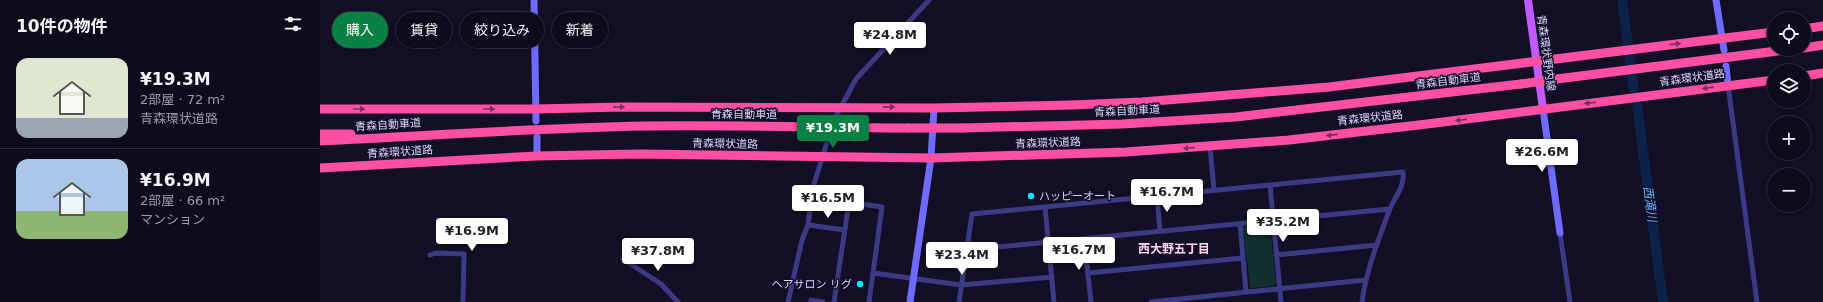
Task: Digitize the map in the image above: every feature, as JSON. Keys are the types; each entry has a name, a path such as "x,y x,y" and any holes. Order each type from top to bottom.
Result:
{"highway":[{"path":"1811,28 1823,26"},
{"path":"320,109 536,109 623,106 934,108 1071,105 1243,95 1329,87 1767,33"},
{"path":"1811,47 1823,45"},
{"name":"青森自動車道","path":"320,141 458,133 642,126 961,128 1122,124 1236,117 1521,84 1767,52"},
{"path":"1811,75 1823,73"},
{"name":"青森環状道路","path":"320,168 537,156 640,154 931,158 1049,156 1210,146 1304,138 1767,81"},
{"name":"青森自動車道","path":"320,134 458,133"}],"main road":[{"name":"青森環状野内線","path":"1528,0 1543,109"}],"street":[{"path":"534,0 536,121"},
{"path":"835,118 856,80 864,70 930,0"},
{"path":"1716,0 1724,50"},
{"path":"1726,66 1757,302"},
{"path":"910,302 931,158 934,108"},
{"path":"1543,109 1570,302"},
{"path":"788,302 802,240 808,225 813,187 821,157 829,136"},
{"path":"537,137 537,156"},
{"path":"1210,146 1214,190"},
{"path":"959,302 972,214 1403,172 1404,183 1390,209 1377,245 1365,280 1362,302"},
{"path":"1270,185 1281,302"},
{"path":"1157,196 1160,231"},
{"path":"834,302 849,202 882,207 869,302"},
{"path":"1045,207 1054,302"},
{"path":"966,250 1390,209"},
{"path":"1240,224 1246,292"},
{"path":"808,225 844,230"},
{"path":"1084,238 1091,302"},
{"path":"1276,255 1377,245"},
{"path":"430,255 436,253 464,254 463,302"},
{"path":"1088,273 1243,258"},
{"path":"623,259 661,284 678,302"},
{"path":"873,273 961,285 1052,277"},
{"path":"1151,302 1197,300 1246,292 1365,280"},
{"path":"811,302 811,300 823,302"}],"green space":[{"path":"1268,224 1270,226 1276,284 1274,286 1252,288 1250,286 1243,229 1245,226"}],"waterway":[{"name":"西滝川","path":"1622,0 1634,89"},
{"name":"西滝川","path":"1637,105 1663,302"}],"place":[{"name":"ハッピーオート","path":"1031,196"},
{"name":"ヘアサロン リグ","path":"860,284"}],"district":[{"name":"西大野五丁目","path":"1174,249"}]}
